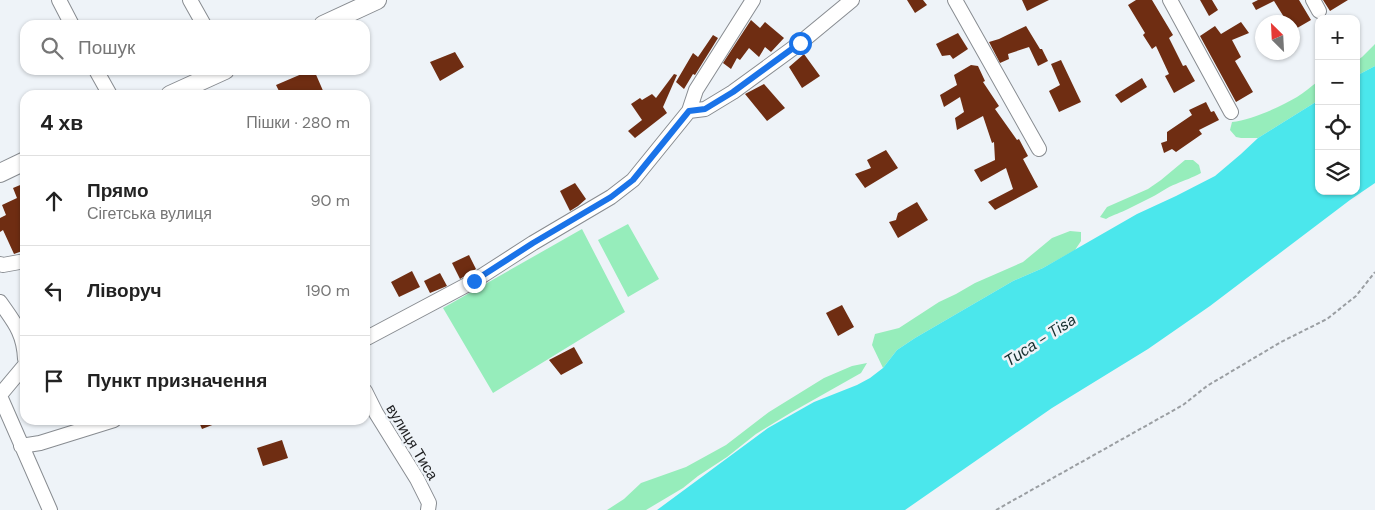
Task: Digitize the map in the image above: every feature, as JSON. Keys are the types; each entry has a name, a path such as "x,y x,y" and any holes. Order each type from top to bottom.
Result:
{"main road":[{"path":"334,20 377,0"},
{"path":"181,90 214,75"},
{"path":"0,173 20,164"}],"street":[{"path":"59,0 69,20"},
{"path":"190,0 201,20"},
{"path":"370,336 474,281 533,243 611,197 633,180 689,111 696,90 753,0"},
{"path":"689,111 705,109 733,92 800,43 852,0"},
{"path":"955,0 1039,150"},
{"path":"1170,0 1231,112"},
{"path":"99,75 107,90"},
{"path":"0,264 20,262"},
{"path":"0,302 20,332"},
{"path":"20,371 0,396 50,510"},
{"name":"вулиця Тиса","path":"370,401 421,487 429,503 428,510"},
{"path":"21,446 40,443 98,425"}],"path":[{"path":"996,510 1183,405 1207,386 1281,342 1327,319 1356,296 1375,272"}],"green space":[{"path":"1375,44 1375,66 1360,74 1360,58"},
{"path":"1315,84 1315,102 1258,138 1236,137 1230,130 1232,122 1256,116 1300,95"},
{"path":"1185,160 1193,160 1199,165 1201,173 1106,219 1100,217 1107,207 1148,189"},
{"path":"628,224 659,279 628,297 598,240"},
{"path":"582,229 625,312 493,393 443,308"},
{"path":"1070,231 1081,232 1081,241 1075,250 1043,268 1013,281 915,338 897,350 883,368 872,345 875,334 899,328 939,302 975,283 1023,262 1052,238"},
{"path":"867,363 861,373 756,434 683,488 646,510 607,510 624,499 641,483 686,467 726,445 769,412 824,378 852,366"}],"water":[{"path":"1375,66 1375,183 1360,193 1360,105 1360,74"},
{"name":"Тиса - Tisa","path":"1315,102 1315,195 1357,195 1210,306 1148,349 1052,408 905,510 657,510 768,428 814,402 870,378 883,368 897,350 1013,281 1043,268 1137,214 1215,176 1258,138"}],"building":[{"path":"907,0 923,0 927,5 915,13"},
{"path":"1022,0 1049,0 1027,11"},
{"path":"1136,0 1152,0 1173,35 1169,38 1183,66 1186,65 1195,81 1174,93 1165,76 1169,74 1156,46 1152,49 1143,35 1145,33 1128,5"},
{"path":"1200,0 1212,0 1218,10 1209,16"},
{"path":"1258,0 1299,0 1311,20 1300,26 1300,15 1283,15 1274,1 1256,10 1252,3"},
{"path":"1323,0 1348,0 1330,11"},
{"path":"751,20 760,28 765,22 784,38 771,52 765,47 759,57 749,48 740,60 737,58 731,69 723,63"},
{"path":"1241,22 1249,33 1232,40 1241,57 1235,61 1253,92 1236,102 1200,36 1215,26 1221,34"},
{"path":"1026,26 1048,61 1038,66 1029,47 1008,54 1009,59 1000,63 989,42"},
{"path":"958,33 968,49 953,59 950,55 942,56 936,44"},
{"path":"713,35 718,38 684,89 676,82 693,53 698,57"},
{"path":"455,52 464,67 440,81 430,62"},
{"path":"804,54 820,76 802,88 789,67"},
{"path":"1061,60 1081,102 1059,112 1049,91 1060,85 1051,64"},
{"path":"971,65 978,66 985,81 983,82 999,106 995,109 1017,140 1019,139 1028,156 1023,159 1038,187 995,210 988,202 1013,189 1006,168 981,182 974,170 995,160 994,142 992,143 983,116 957,130 955,118 964,112 960,97 944,107 940,95 957,85 954,75"},
{"path":"674,74 677,75 663,107 667,113 635,138 628,131 642,120 631,104 640,98 642,100 652,94 656,98"},
{"path":"299,75 316,75 323,90 278,90 276,85"},
{"path":"1142,78 1147,87 1121,103 1115,95"},
{"path":"764,84 785,108 767,121 745,94"},
{"path":"1206,102 1211,112 1214,111 1219,120 1199,130 1202,134 1176,152 1172,149 1164,153 1161,143 1167,141 1167,132 1192,115 1189,110"},
{"path":"886,150 898,168 865,188 855,174 871,168 867,160"},
{"path":"575,183 586,199 570,211 560,191"},
{"path":"20,185 20,252 14,254 3,230 0,232 0,218 6,215 2,205 17,198 13,188"},
{"path":"917,202 928,220 898,238 889,222 896,220 898,213"},
{"path":"469,255 476,269 460,279 452,263"},
{"path":"412,271 420,287 399,297 391,282"},
{"path":"440,273 447,286 430,293 424,281"},
{"path":"842,305 854,327 838,336 826,313"},
{"path":"574,347 583,363 561,375 549,360"},
{"path":"200,425 212,425 202,429"},
{"path":"282,440 288,458 263,466 257,448"}],"route":[{"path":"474,281 533,243 611,197 633,180 689,111 705,109 733,92 800,43"}]}
